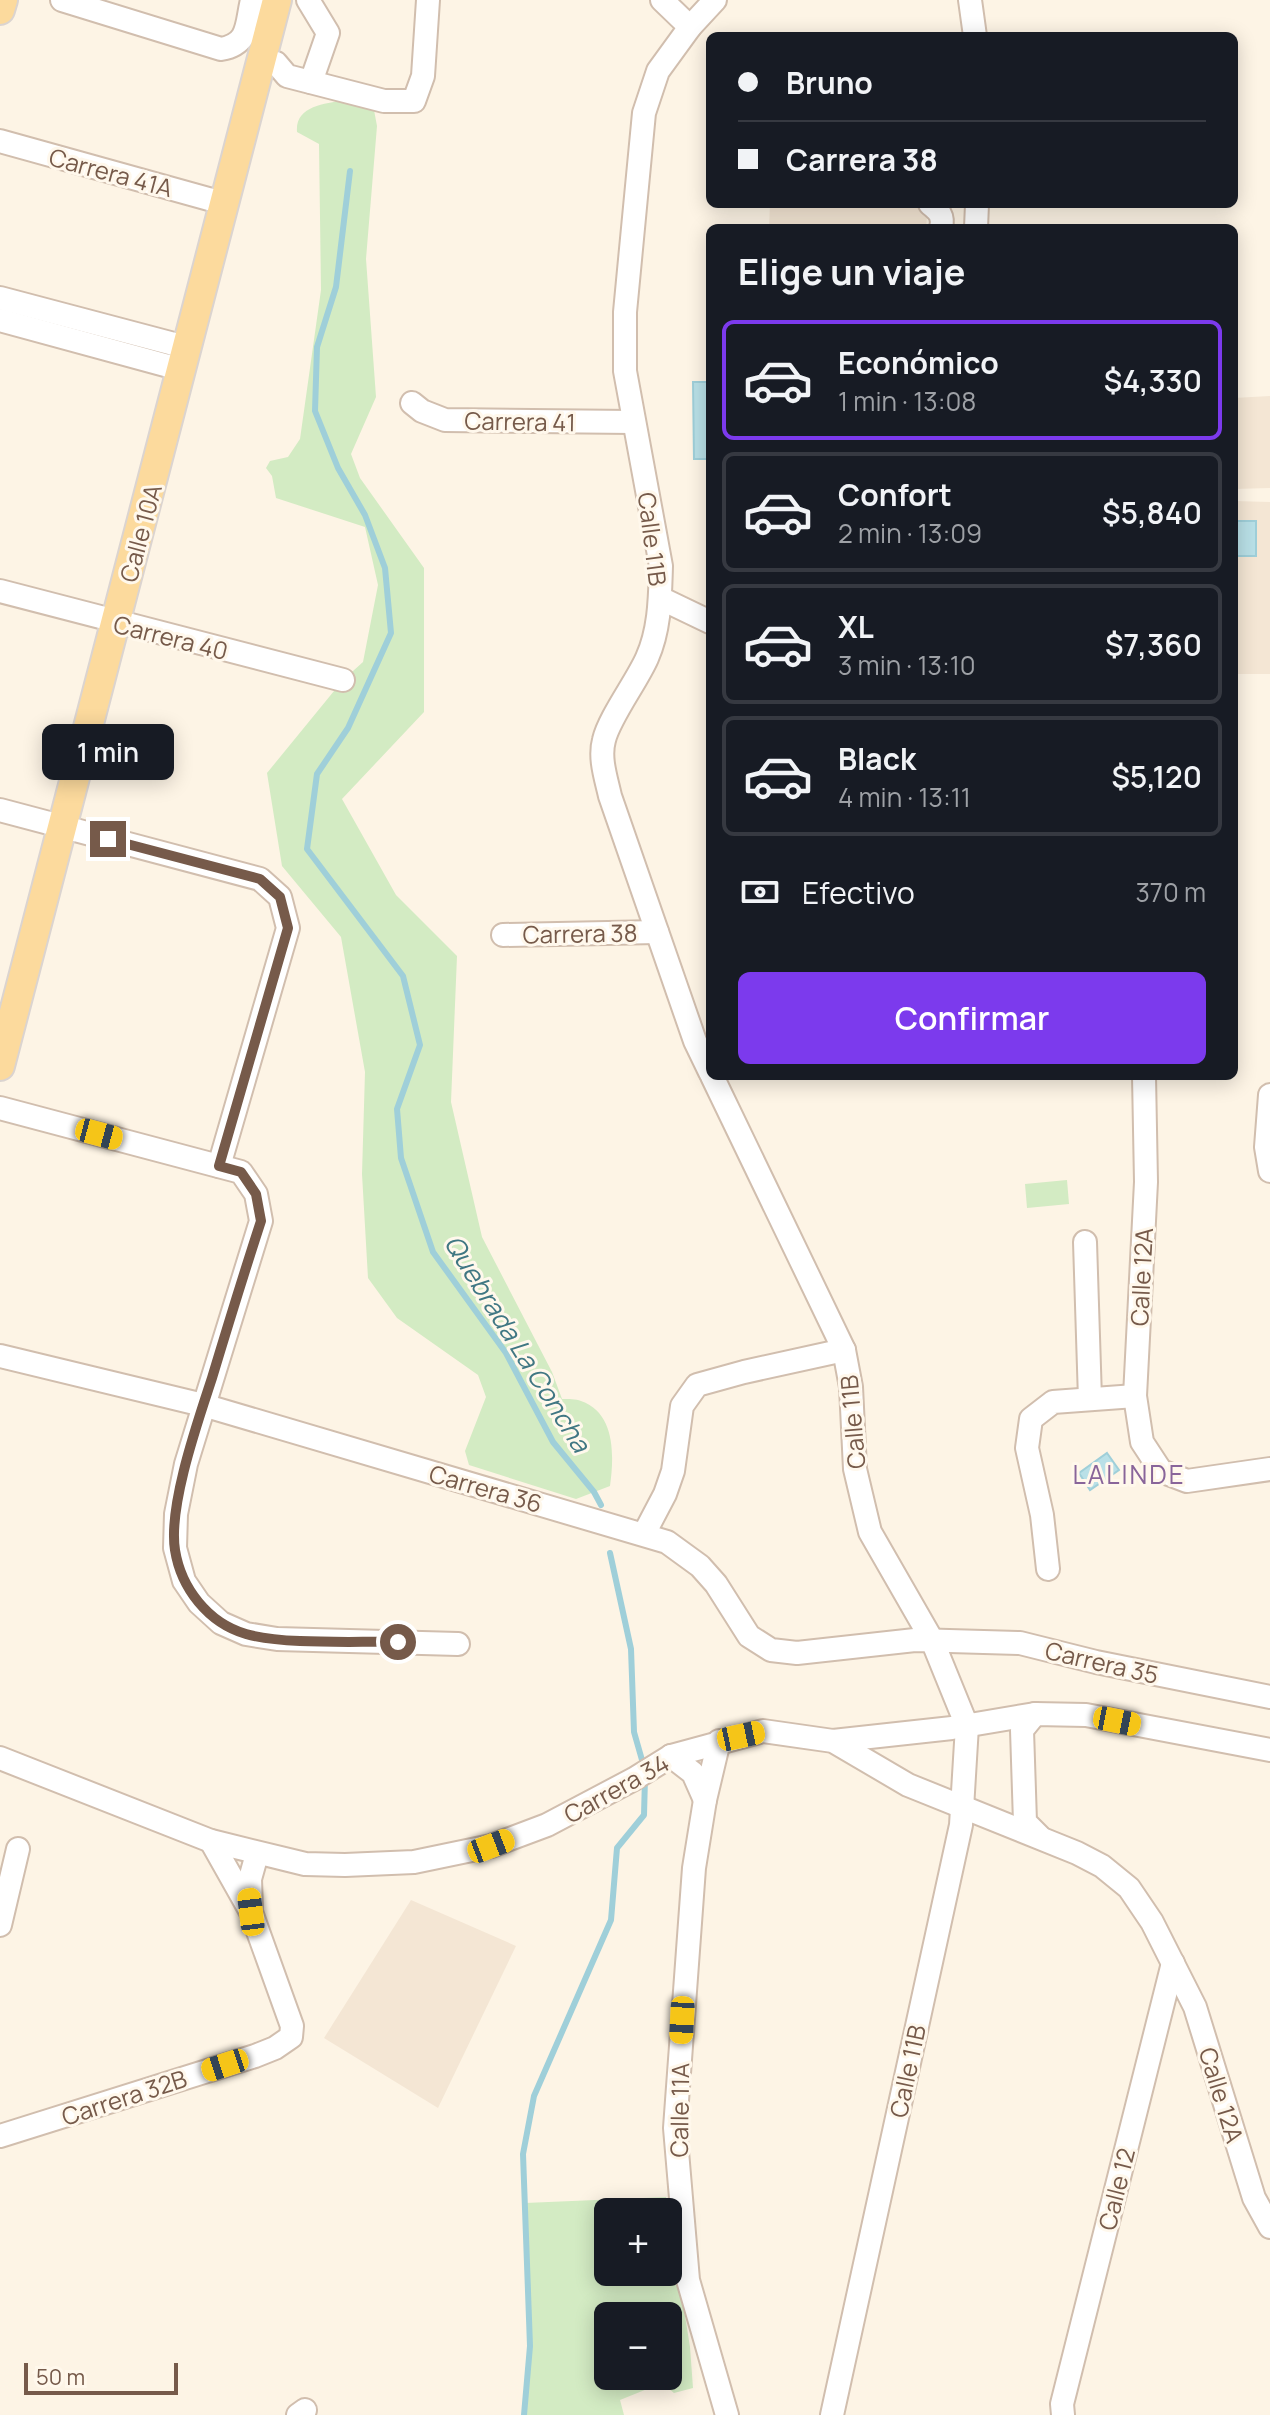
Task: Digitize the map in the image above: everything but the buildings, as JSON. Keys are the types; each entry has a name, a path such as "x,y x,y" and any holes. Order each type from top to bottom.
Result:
{"main road":[{"path":"0,10 3,0"},
{"name":"Calle 10A","path":"0,1066 277,0"},
{"path":"243,131 276,63 292,0"}],"street":[{"path":"62,0 221,49 235,46 243,40 252,0"},
{"path":"308,0 328,33 311,82"},
{"path":"276,63 287,76 384,101 414,101 423,76 428,0"},
{"path":"662,0 690,27"},
{"name":"Calle 11B","path":"703,1041 657,932 610,796 603,765 604,740 648,657 657,627 660,598 661,566 625,371 625,312 644,113 658,71 690,27 715,0"},
{"path":"970,0 974,32"},
{"name":"Carrera 41A","path":"0,141 223,203"},
{"path":"0,298 186,359"},
{"path":"0,320 186,359"},
{"name":"Carrera 41","path":"412,403 427,413 457,421 633,422"},
{"name":"Carrera 40","path":"0,591 343,680"},
{"path":"660,598 706,620"},
{"path":"0,810 260,879 280,897 288,928 219,1166"},
{"name":"Carrera 38","path":"503,935 657,932"},
{"name":"Calle 11B","path":"714,1080 844,1350 851,1387 855,1469 870,1532 932,1640 967,1726 961,1825 832,2415"},
{"name":"Calle 12A","path":"1144,1080 1146,1182 1135,1396 1142,1442 1161,1471 1187,1481 1270,1469"},
{"path":"1270,1095 1266,1147 1270,1171"},
{"path":"0,1108 241,1172 256,1194 261,1221 203,1405 176,1514 175,1548 184,1581 199,1603 221,1623 246,1634 458,1644"},
{"path":"1085,1242 1090,1399"},
{"path":"644,1534 673,1471 682,1406 697,1385 844,1350"},
{"name":"Carrera 36","path":"0,1356 203,1405 644,1534 679,1549 700,1566 716,1584 749,1636 771,1650 797,1653 932,1640"},
{"path":"1048,1569 1042,1515 1027,1448 1031,1419 1053,1402 1135,1396"},
{"name":"Carrera 35","path":"932,1640 1020,1643 1096,1662 1267,1693"},
{"path":"1035,1714 1022,1730 1025,1822 1039,1836"},
{"path":"833,1741 967,1726 1035,1714 1086,1715 1270,1750"},
{"name":"Carrera 34","path":"0,1758 211,1841 305,1864 345,1865 414,1862 505,1841 547,1825 664,1760 719,1741 763,1731 833,1741 908,1785 1039,1836 1102,1866 1129,1888 1152,1922 1173,1963"},
{"name":"Calle 11A","path":"719,1741 694,1868 675,2128 688,2280 727,2415"},
{"path":"664,1760 681,1761 697,1779 705,1800"},
{"path":"211,1841 251,1912"},
{"path":"0,1925 18,1849"},
{"path":"251,1912 250,1879 257,1854"},
{"name":"Carrera 32B","path":"0,2136 255,2056 291,2037 292,2026 251,1912"},
{"name":"Calle 12A","path":"1173,1963 1195,2007 1254,2198 1270,2227"},
{"name":"Calle 12","path":"1062,2411 1173,1963"}],"shaded area":[{"path":"770,208 928,208 926,224 769,224"},
{"path":"1270,396 1270,488 1238,489 1238,398"},
{"path":"1238,501 1270,502 1270,674 1238,674"},
{"path":"411,1900 516,1946 438,2108 324,2038"}],"green space":[{"path":"344,100 374,110 377,126 366,259 376,397 351,454 360,478 424,568 424,712 342,799 396,895 457,956 451,1102 482,1237 552,1372 562,1399 579,1400 592,1407 601,1415 610,1437 610,1486 576,1499 469,1465 465,1451 486,1397 478,1375 397,1318 368,1278 362,1174 365,1072 341,937 282,866 267,773 343,680 363,662 378,585 365,527 276,498 272,476 266,468 270,461 288,457 300,439 321,290 319,144 297,132 298,123 312,108"},
{"path":"1067,1180 1069,1204 1027,1208 1025,1184"},
{"path":"594,2200 594,2286 680,2286 693,2388 674,2393 670,2390 682,2390 682,2302 594,2302 594,2390 645,2390 620,2400 624,2415 525,2415 530,2346 525,2203"}],"water":[{"path":"693,382 706,382 706,459 694,459"},
{"path":"1238,521 1256,521 1256,556 1238,556"},
{"path":"1107,1453 1119,1470 1090,1490 1079,1473"}],"waterway":[{"name":"Quebrada La Concha","path":"350,171 336,287 317,347 315,411 338,468 365,515 385,568 391,633 348,728 317,774 307,849 403,976 420,1045 397,1109 401,1158 433,1252 506,1353 553,1442 601,1505"},
{"name":"Quebrada La Concha","path":"610,1553 631,1649 634,1732 644,1767"},
{"name":"Quebrada La Concha","path":"524,2415 530,2346 523,2154 534,2096 611,1920 617,1848 644,1815 645,1778"}],"district":[{"name":"LALINDE","path":"1129,1474"}],"route":[{"path":"108,839 260,879 280,897 288,928 219,1166 241,1172 256,1194 261,1221 186,1464 176,1514 175,1548 184,1581 199,1603 221,1623 246,1634 277,1639 398,1642"}]}
